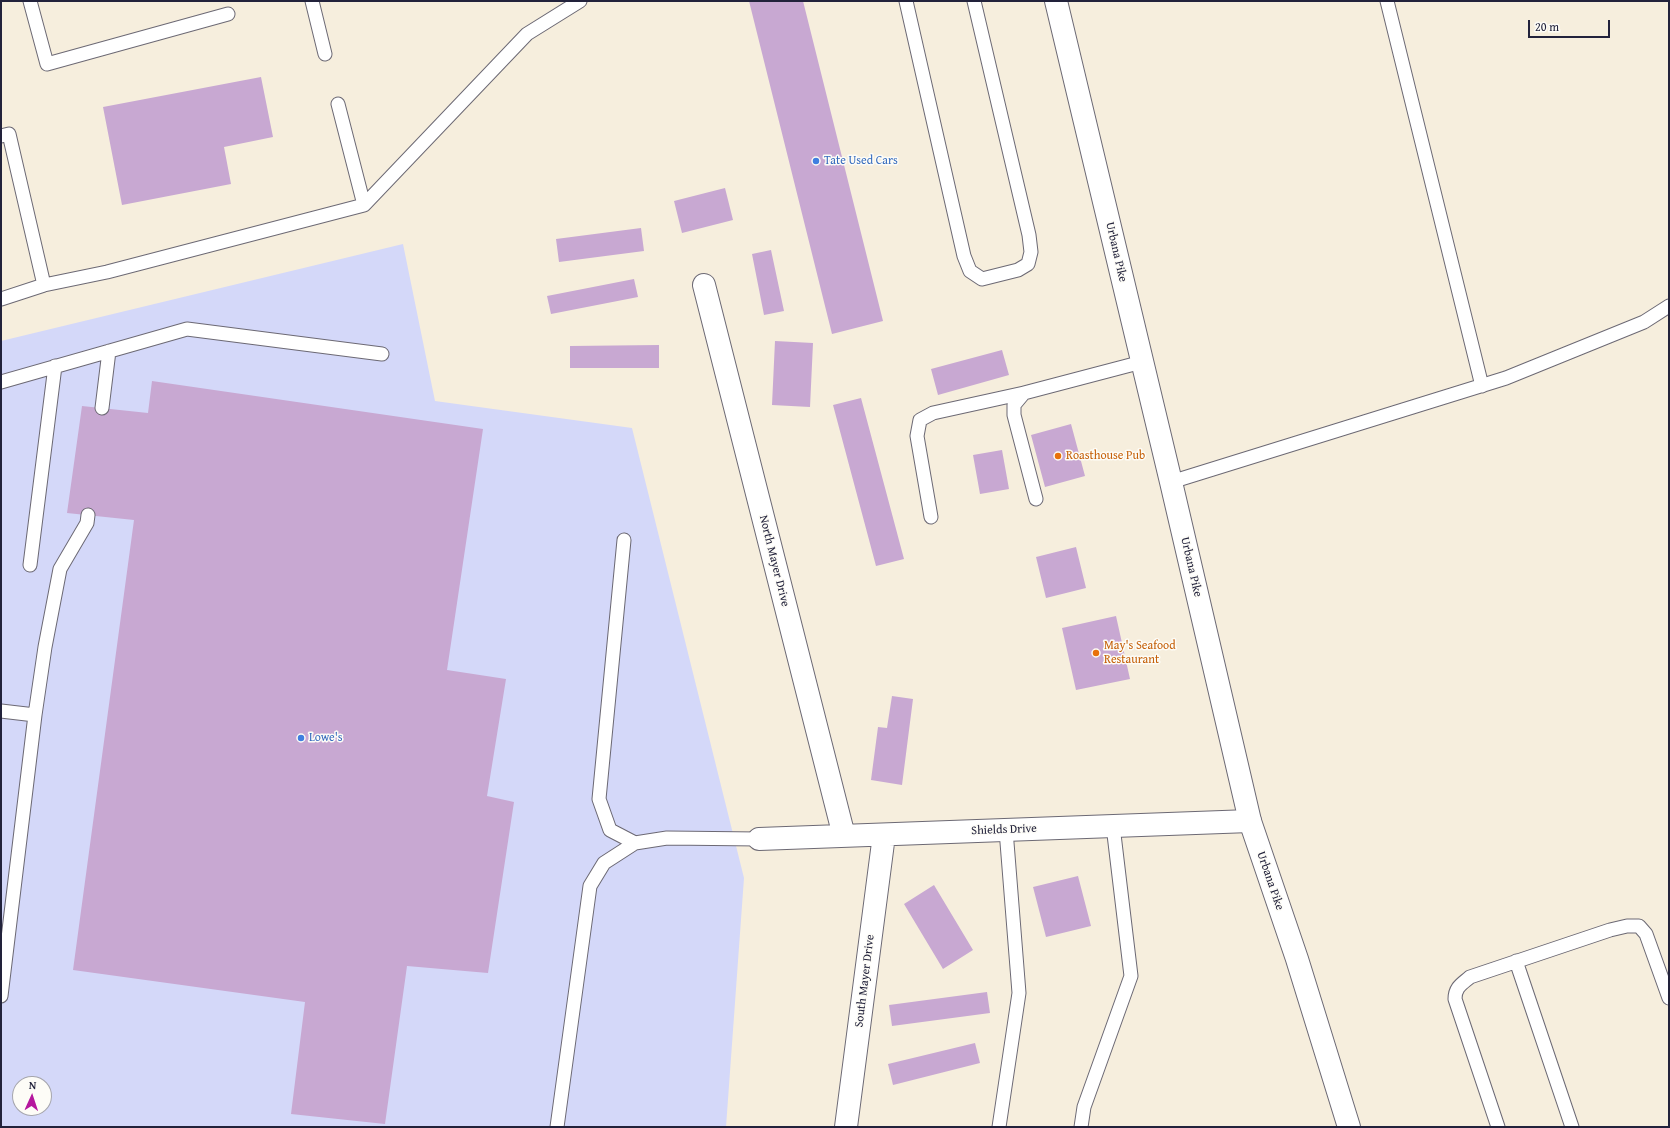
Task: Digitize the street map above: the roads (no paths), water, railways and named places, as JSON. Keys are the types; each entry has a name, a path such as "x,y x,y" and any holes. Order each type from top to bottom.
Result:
{"street":[{"name":"Urbana Pike","path":"1056,1 1250,821 1297,959 1349,1127"},
{"name":"North Mayer Drive","path":"704,285 844,836"},
{"name":"Shields Drive","path":"759,840 1250,821"},
{"name":"South Mayer Drive","path":"846,1127 884,835"}],"lane":[{"path":"30,1 47,64 228,14"},
{"path":"312,1 325,54"},
{"path":"2,295 107,272 364,205 526,34 580,1"},
{"path":"906,1 964,256 970,271 982,279 1018,270 1028,264 1031,252 1029,236 974,1"},
{"path":"1387,1 1482,386"},
{"path":"338,104 364,205"},
{"path":"1,136 9,134 44,285"},
{"path":"1171,482 1506,378 1644,322 1669,306"},
{"path":"1,382 187,329 382,354"},
{"path":"102,408 109,351"},
{"path":"931,518 917,436 920,420 934,413 1024,393 1142,362"},
{"path":"30,565 55,366"},
{"path":"1024,393 1014,405 1014,415 1036,499"},
{"path":"1,996 35,715 45,647 60,569 87,523 88,515"},
{"path":"624,540 599,799 610,830 635,843"},
{"path":"1,711 35,715"},
{"path":"1081,1127 1084,1107 1131,976 1113,826"},
{"path":"999,1127 1020,993 1006,830"},
{"path":"556,1127 590,886 604,863 635,843 667,838 759,840"},
{"path":"1498,1127 1459,1014 1455,998 1455,991 1470,977 1610,930 1627,926 1638,926 1646,934 1669,998"},
{"path":"1516,962 1572,1127"}],"place":[{"name":"Tate Used Cars","path":"816,161"},
{"name":"Roasthouse Pub","path":"1058,456"},
{"name":"May's Seafood Restaurant","path":"1096,653"},
{"name":"Lowe's","path":"301,738"}]}
